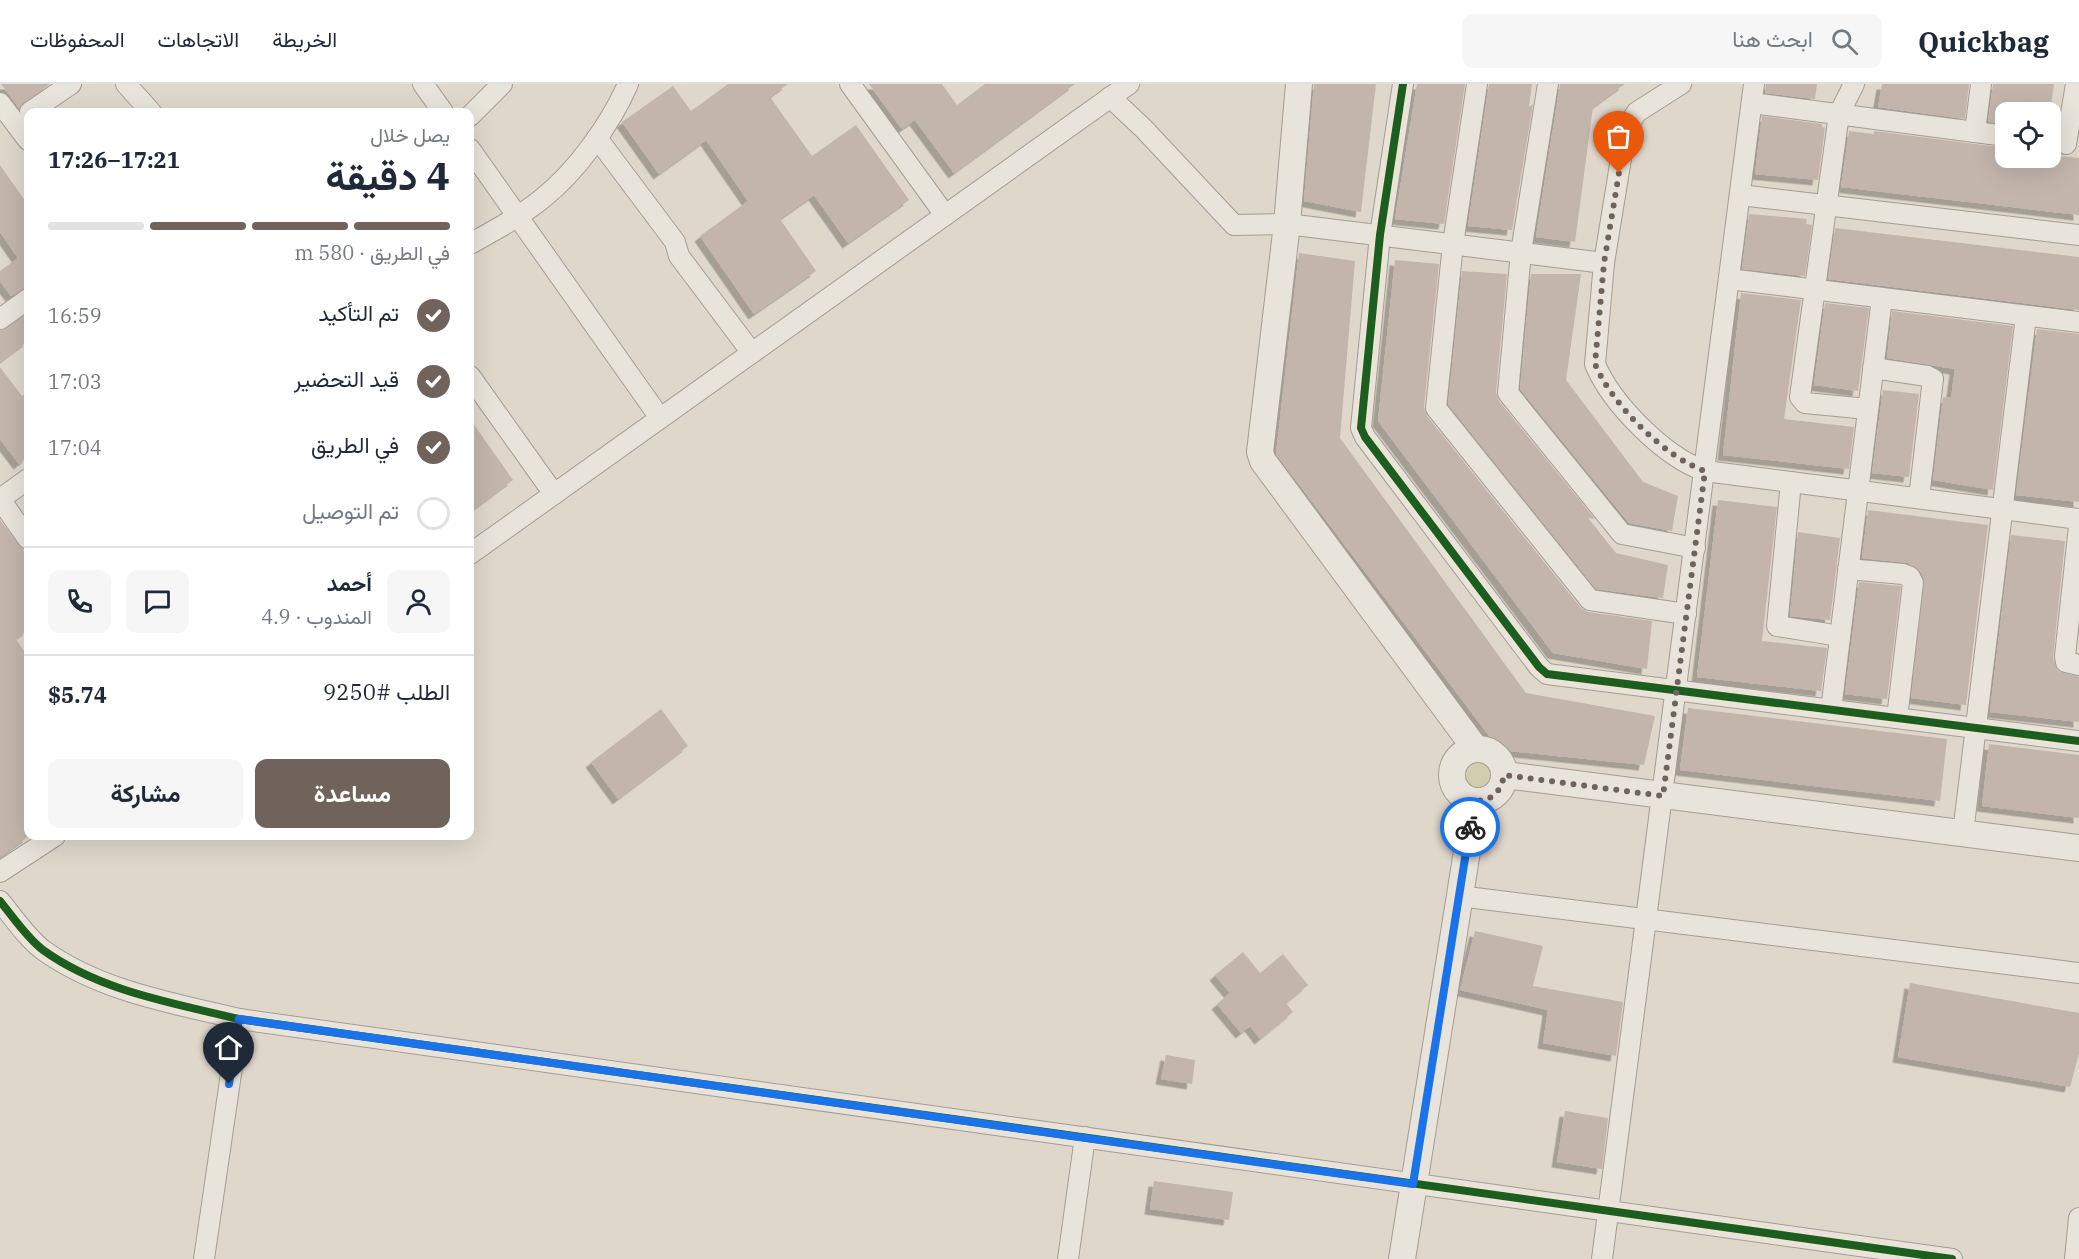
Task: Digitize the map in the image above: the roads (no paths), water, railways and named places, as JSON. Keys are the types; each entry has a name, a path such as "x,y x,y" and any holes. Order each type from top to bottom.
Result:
{"street":[{"path":"37,108 71,84"},
{"path":"126,84 147,108"},
{"path":"423,84 440,108"},
{"path":"474,112 502,84"},
{"path":"474,242 545,196 597,138 621,101 628,84"},
{"path":"850,84 945,215"},
{"path":"1299,84 1287,224 1260,452 1263,461 1475,748 1492,753 1499,759 1504,775 1503,784 1492,798 1474,801 1458,792 1451,775 1458,757 1475,748"},
{"path":"1403,84 1380,235 1360,419 1365,437 1547,674 2079,741"},
{"path":"1477,84 1453,244 1436,403 1438,411 1590,600 1686,614"},
{"path":"1548,84 1521,252 1507,388 1510,398 1622,534 1695,548"},
{"path":"1681,84 1637,112 1626,128 1604,263 1595,364 1599,374 1639,424 1680,460 1705,471 2079,519"},
{"path":"1854,84 1839,114 1814,290 1802,402 1868,409"},
{"path":"1974,132 1981,84"},
{"path":"2065,144 2076,84"},
{"path":"474,551 1127,85"},
{"path":"1602,1259 1753,93 1839,114 1995,135"},
{"path":"1110,97 1144,129 1234,225 1287,224 1604,263"},
{"path":"0,103 18,121"},
{"path":"597,138 675,242 680,256 752,352"},
{"path":"474,155 660,418"},
{"path":"1740,195 2079,235"},
{"path":"1729,279 2079,322"},
{"path":"1831,710 1882,298"},
{"path":"0,319 24,302"},
{"path":"1963,833 2026,316"},
{"path":"1873,368 1927,376 1933,379 1919,498"},
{"path":"474,382 554,494"},
{"path":"24,482 0,499 24,533"},
{"path":"1791,482 1777,626 1840,636"},
{"path":"2079,526 2065,656 2066,662 2079,665"},
{"path":"1848,569 1903,574 1910,577 1913,583 1898,718"},
{"path":"1504,775 2079,848"},
{"path":"1402,1259 1474,801"},
{"path":"0,872 49,840"},
{"path":"1459,896 2079,973"},
{"path":"0,902 41,949 109,986 239,1019 1608,1211 1846,1252 1952,1259"},
{"path":"204,1259 239,1019"},
{"path":"1068,1259 1085,1137"},
{"path":"2075,1259 2079,1218"}]}
